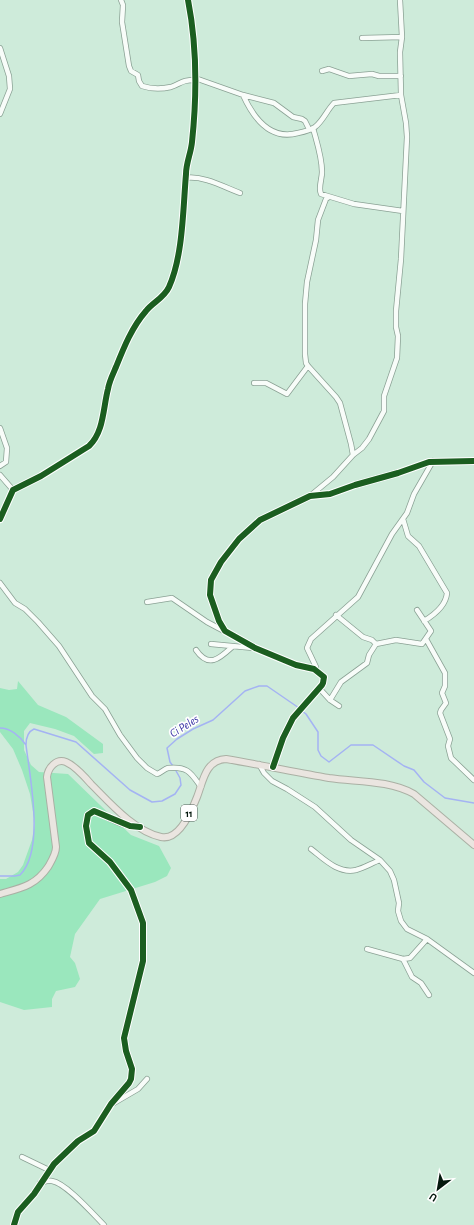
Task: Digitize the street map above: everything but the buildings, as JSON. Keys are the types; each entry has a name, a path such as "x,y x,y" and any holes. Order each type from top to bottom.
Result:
{"highway":[{"name":"11","path":"0,894 35,882 42,875 55,854 56,839 47,777 50,767 55,763 66,762 119,812 140,827 159,836 165,837 174,834 184,823 196,800 208,769 218,761 226,759 330,778 386,785 402,789 418,798 474,845"}],"street":[{"path":"121,0 123,5 122,22 129,66 131,71 138,75 142,86 154,88 168,87 186,80 195,79 243,95 274,102 293,117 305,121 311,129 321,157 322,174 320,192 324,196 354,204 403,211"},
{"path":"0,519 14,490 41,476 89,446 95,440 98,435 108,388 129,336 146,310 165,294 175,271 182,224 185,178 192,142 195,79 192,23 188,0"},
{"path":"225,631 219,621 210,595 211,580 221,562 239,539 260,520 310,496 333,477 353,455 366,444 384,411 384,396 397,358 398,336 396,327 396,311 401,259 407,138 406,122 401,95 400,52 402,37 400,0"},
{"path":"362,38 402,37"},
{"path":"0,48 9,76 10,89 0,114"},
{"path":"322,71 329,69 349,76 372,74 379,76 401,76"},
{"path":"243,95 255,117 269,129 290,135 311,129 334,103 401,95"},
{"path":"185,178 193,177 202,179 240,193"},
{"path":"329,197 326,199 318,220 316,240 308,282 305,304 305,354 306,363 308,366 340,403 348,430 353,455"},
{"path":"254,383 266,383 287,394 308,366"},
{"path":"0,428 6,448 6,462 0,466"},
{"path":"310,496 330,494 433,462 474,461"},
{"path":"316,670 316,666 307,648 311,639 336,615 358,597 392,534 409,510 416,490 433,462"},
{"path":"0,475 14,490"},
{"path":"403,519 408,536 419,546 447,593 446,599 442,605 424,621"},
{"path":"0,583 15,603 25,609 60,646 92,696 105,709 120,735 141,763 157,774 168,768 182,769 191,772 200,787"},
{"path":"148,602 172,598 207,622 255,648 296,665 316,670 324,677 323,683 300,712 293,718 283,738 275,768 270,772 264,772"},
{"path":"330,700 341,682 368,661 369,655 376,644 396,640 421,644 426,640 426,636 431,631 417,610"},
{"path":"336,615 363,637 372,640 376,644"},
{"path":"426,640 446,674 442,693 446,703 440,713 450,739 448,746 451,758 474,780"},
{"path":"211,644 255,648"},
{"path":"196,650 208,660 216,660 232,647"},
{"path":"319,688 330,700 339,706"},
{"path":"259,764 272,781 315,807 351,840 380,860 390,871 394,880 399,900 398,911 401,921 407,929 427,939 474,973"},
{"path":"14,1225 18,1212 28,1202 57,1160 78,1141 94,1130 111,1104 128,1085 131,1079 132,1069 126,1051 124,1038 143,961 144,923 131,890 110,862 89,843 86,826 88,815 94,811 126,825 140,827"},
{"path":"311,849 333,866 342,870 356,870 380,860"},
{"path":"367,949 403,959 410,958 427,939"},
{"path":"403,959 412,976 421,983 429,995"},
{"path":"111,1104 138,1089 148,1079"},
{"path":"22,1157 29,1159 49,1170"},
{"path":"40,1183 53,1181 60,1184 73,1194 104,1225"}],"green space":[{"path":"18,681 38,705 66,717 103,744 103,753 94,754 74,736 55,729 30,723 24,731 24,750 31,765 39,772 68,774 131,835 159,846 171,868 167,876 155,882 100,899 75,934 70,957 75,963 80,979 75,987 56,991 52,999 52,1007 24,1010 0,1002 0,879 6,879 18,872 23,865 32,840 35,824 30,794 22,770 13,749 0,732 0,688 9,690 17,689"}],"waterway":[{"name":"Ci Peles","path":"173,766 170,762 167,748 177,739 193,729 213,720 245,691 259,686 267,686 299,708"},
{"name":"Ci Peles","path":"302,711 306,714 318,732 318,750 321,756 329,762 351,745 373,745 404,766 414,770 424,782 445,798 474,803"},
{"path":"0,728 7,729 14,733 26,745"},
{"name":"Ci Peles","path":"0,876 20,875 28,864 32,849 34,813 26,745 27,736 32,730 34,729 76,742 130,790 152,802 162,801 175,794 181,785 180,778 175,769"}],"cycle path":[{"path":"0,519 13,490 41,476 89,446 94,440 100,427 110,381 122,352 137,324 146,311 167,291 174,275 182,232 186,170 191,146 195,106 195,53 188,0"},
{"path":"273,767 283,738 293,718 322,685 324,677 314,669 296,665 255,648 225,631 219,621 210,595 211,580 221,562 239,539 260,520 310,496 330,494 429,462 474,461"},
{"path":"14,1225 18,1212 34,1194 54,1164 78,1141 94,1131 111,1104 131,1079 132,1069 126,1051 124,1038 143,961 143,923 131,890 110,862 89,843 86,826 88,815 94,811 130,826 140,827"}]}
